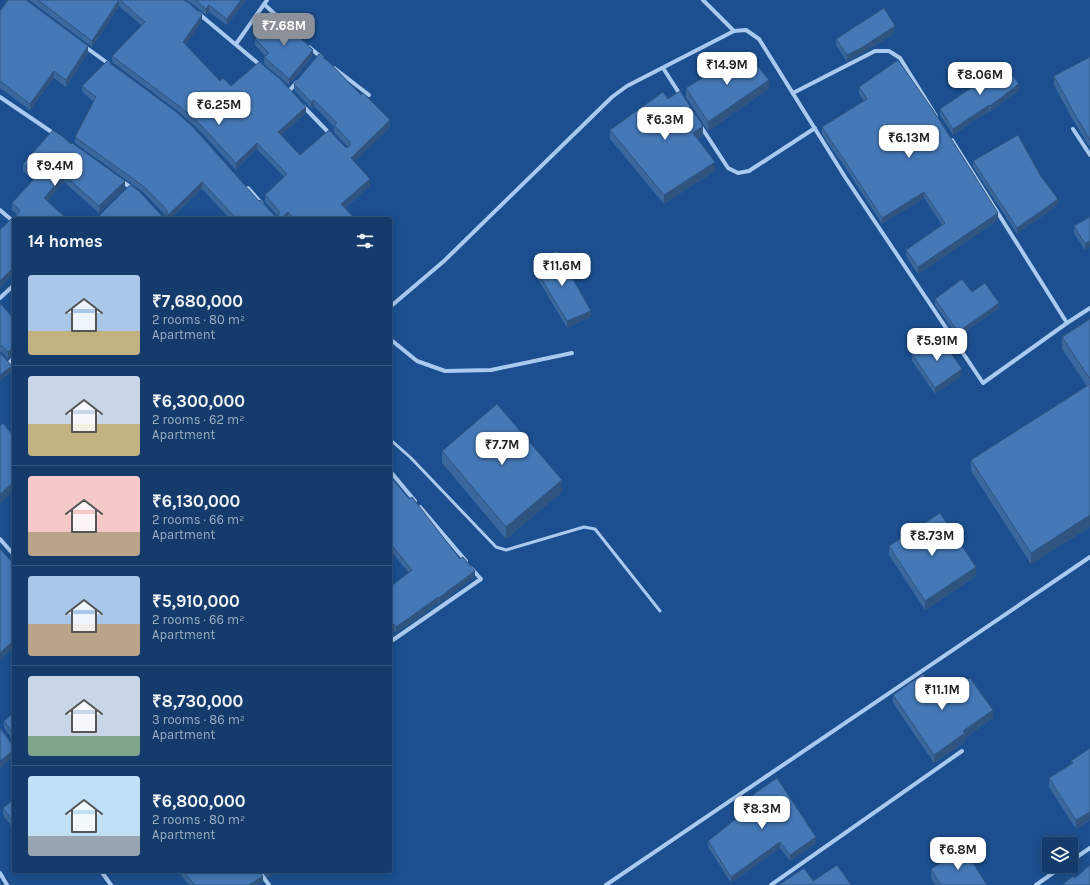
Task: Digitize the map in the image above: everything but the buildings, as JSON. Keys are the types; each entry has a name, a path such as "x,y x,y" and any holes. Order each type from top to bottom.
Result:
{"street":[{"path":"703,0 734,31"},
{"path":"236,44 265,2 286,24"},
{"path":"192,8 264,69"},
{"path":"392,305 444,261 612,97 627,86 734,31 746,30 759,39 845,177 983,383 1090,308"},
{"path":"78,41 115,69"},
{"path":"308,45 324,60"},
{"path":"793,92 875,51 889,50 900,58 938,118"},
{"path":"314,62 318,56"},
{"path":"330,64 369,96"},
{"path":"663,68 685,101"},
{"path":"289,91 299,79"},
{"path":"286,87 294,96"},
{"path":"0,97 57,135"},
{"path":"300,102 331,135"},
{"path":"698,121 728,168 738,173 749,171 815,128"},
{"path":"1074,129 1090,155"},
{"path":"950,138 1067,323"},
{"path":"118,178 136,191"},
{"path":"244,184 265,207"},
{"path":"125,192 130,187"},
{"path":"0,210 12,220"},
{"path":"0,298 12,287"},
{"path":"392,341 417,361 445,371 491,370 572,353"},
{"path":"4,359 12,368"},
{"path":"8,364 12,360"},
{"path":"392,473 480,579 392,642"},
{"path":"0,540 12,553"},
{"path":"606,885 1090,557"},
{"path":"771,885 962,751"},
{"path":"1078,856 1090,848"},
{"path":"0,873 7,885"},
{"path":"102,873 111,885"},
{"path":"260,873 269,885"},
{"path":"1036,885 1054,873"}],"lane":[{"path":"392,442 411,458 496,547 506,550 584,527 595,529 660,611"}]}
